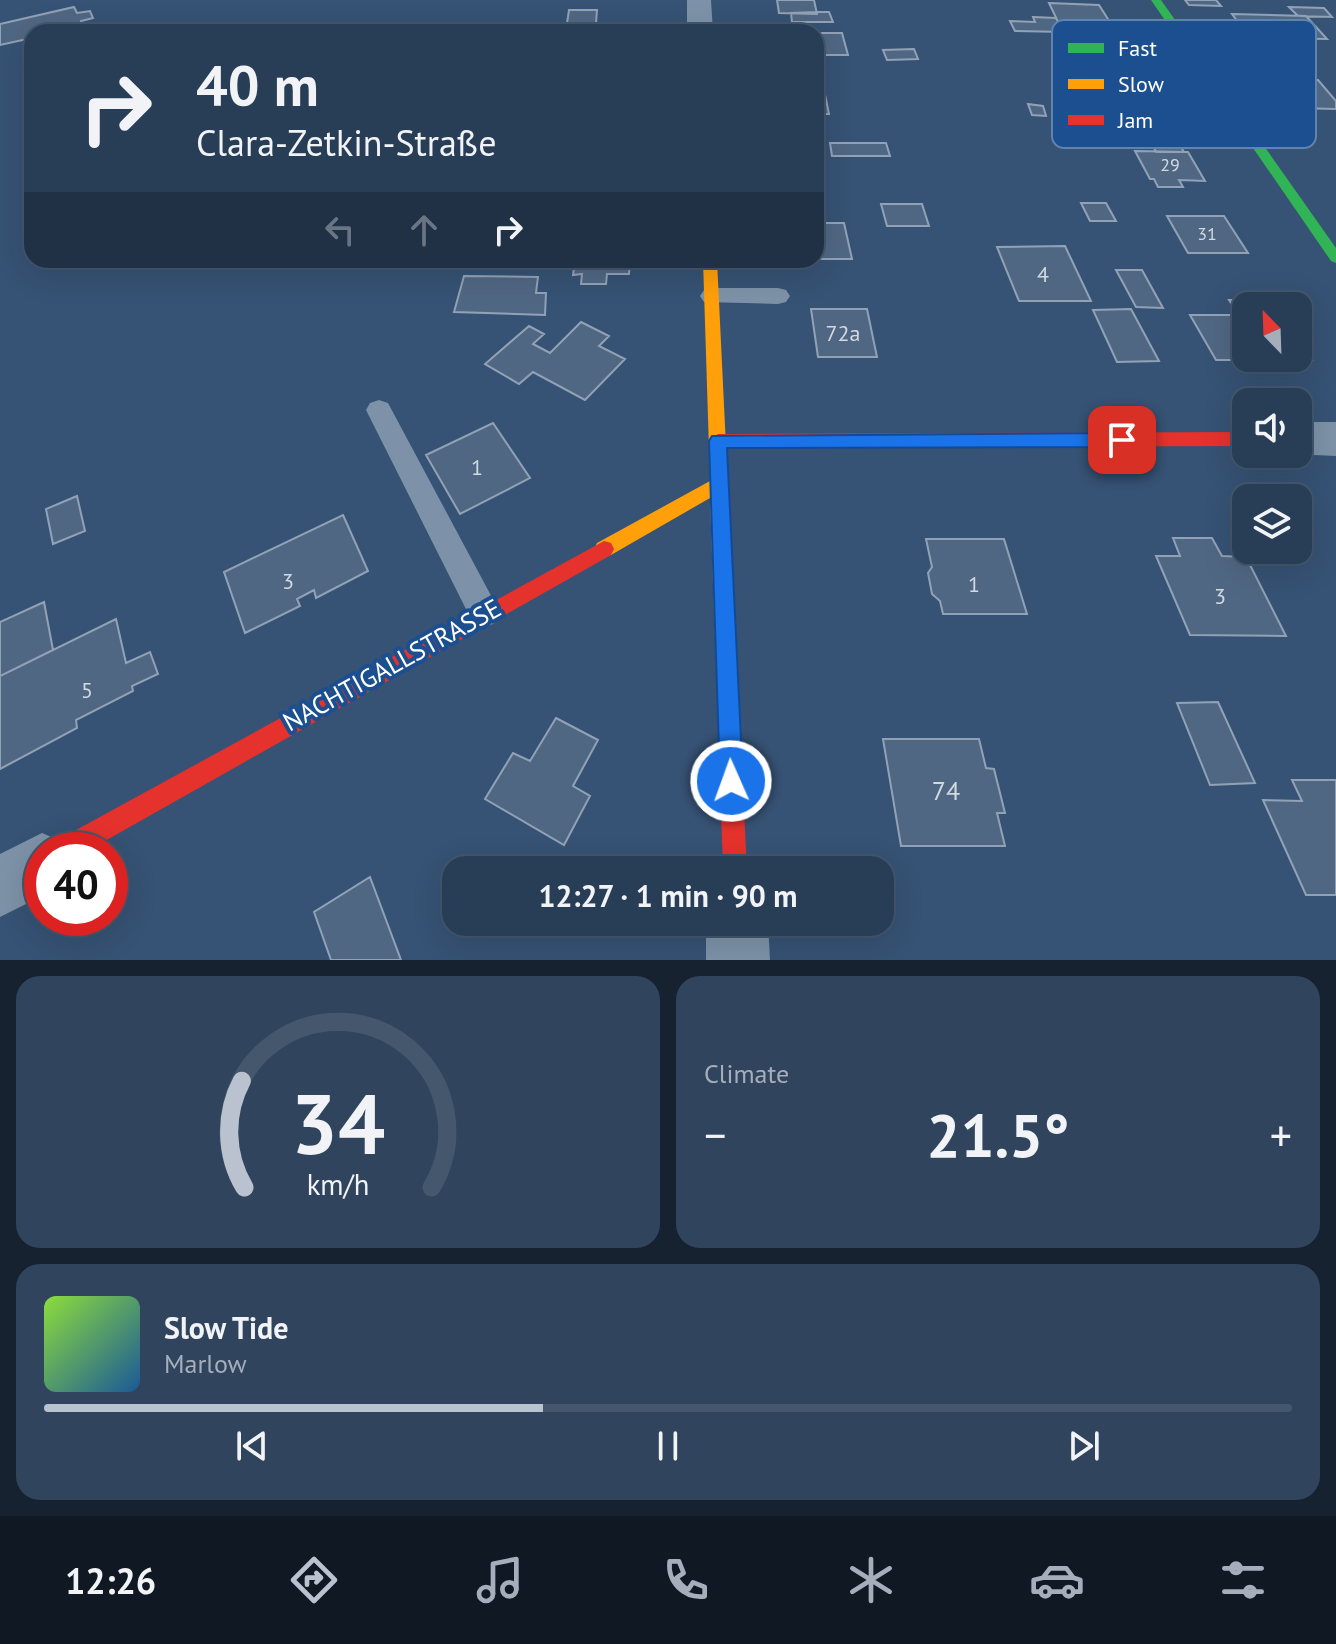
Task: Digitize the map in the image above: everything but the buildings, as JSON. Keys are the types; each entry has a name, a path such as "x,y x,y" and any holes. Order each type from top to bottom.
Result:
{"street":[{"path":"699,0 700,24"},
{"path":"1156,0 1170,20"},
{"path":"1259,148 1336,258"},
{"path":"710,268 734,856"},
{"path":"718,441 1232,439"},
{"path":"1312,439 1336,439"},
{"name":"NACHTIGALLSTRASSE","path":"97,832 484,613 720,484"},
{"path":"0,887 24,873"},
{"path":"737,936 738,960"}],"lane":[{"path":"712,296 778,296"},
{"path":"379,410 484,613"}],"traffic: fast":[{"path":"1156,0 1170,20"},
{"path":"1259,148 1336,258"}],"traffic: slow":[{"path":"710,268 724,612"},
{"path":"604,549 720,484"}],"traffic: jam":[{"path":"718,441 1232,439"},
{"path":"97,832 604,549"},
{"path":"724,612 734,856"}],"route":[{"path":"731,781 718,441 1122,440"}]}
